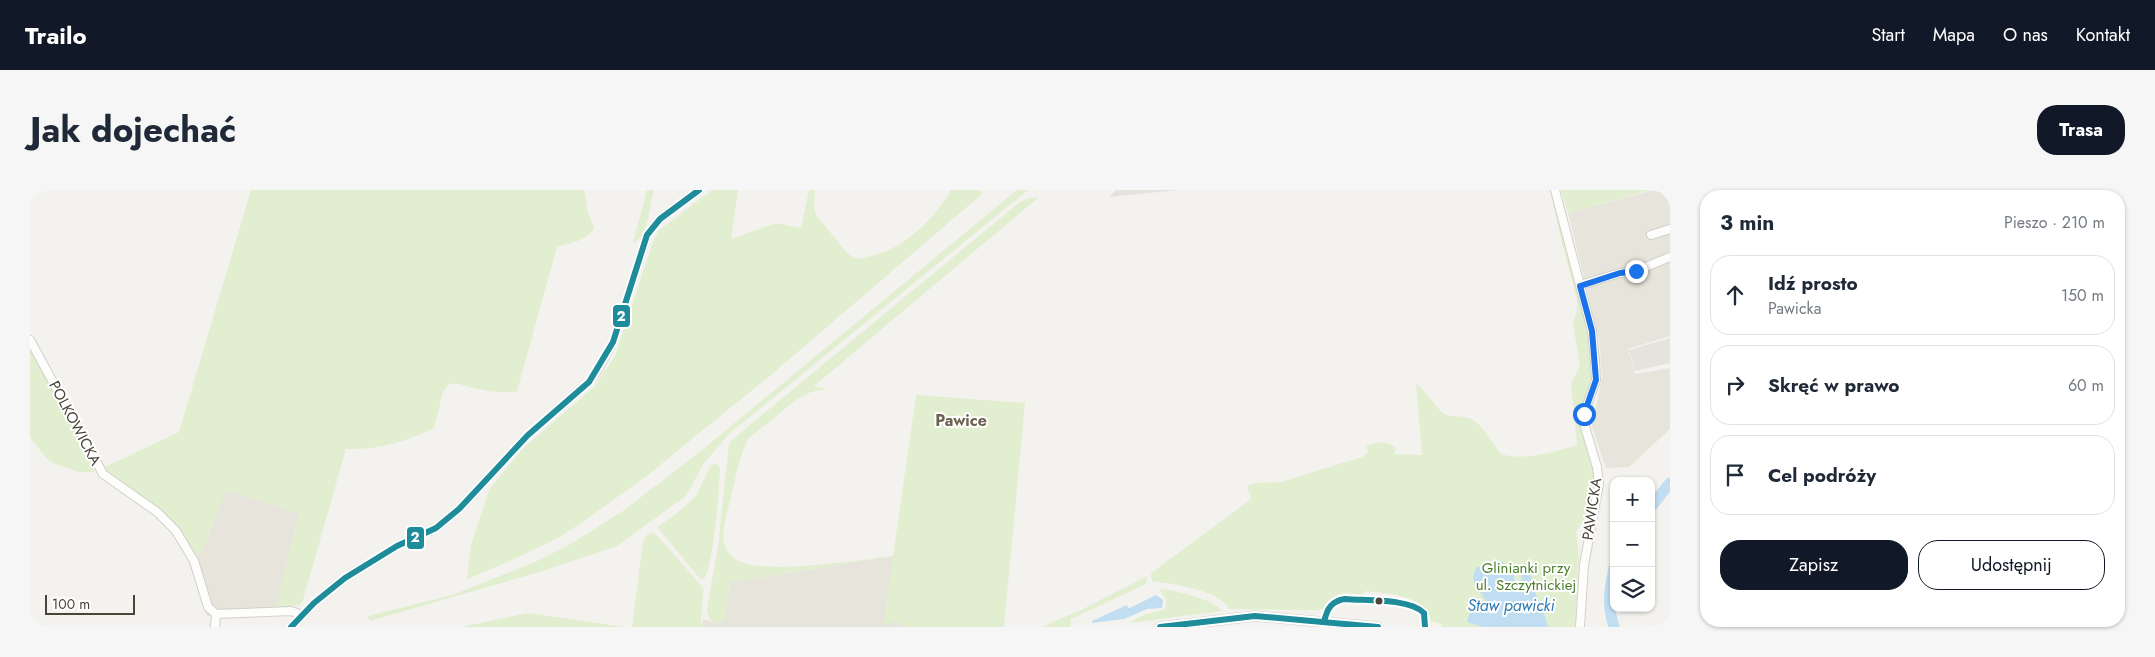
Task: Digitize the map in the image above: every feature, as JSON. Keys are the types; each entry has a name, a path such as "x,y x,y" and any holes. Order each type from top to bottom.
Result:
{"street":[{"path":"291,627 345,578 397,546 436,528 460,508 528,435 589,382 613,342 647,235 660,219 699,190"},
{"name":"PAWICKA","path":"1555,190 1592,331 1596,380 1584,414 1585,427 1597,467 1599,484 1584,565 1580,627"},
{"path":"1651,235 1670,229"},
{"path":"1580,286 1620,273 1636,271 1670,257"},
{"name":"POLKOWICKA","path":"30,340 102,474 157,512 176,531 194,561 208,607 216,614"},
{"path":"215,627 216,614 291,610 303,615"},
{"path":"1160,627 1255,616 1378,627"}],"shaded area":[{"path":"1116,190 1178,190 1109,197"},
{"path":"1654,190 1670,190 1670,336 1628,349 1635,374 1670,368 1670,429 1629,467 1606,468 1592,427 1602,377 1599,338 1568,213"},
{"path":"1670,338 1670,363 1635,371 1629,350"},
{"path":"226,490 300,513 276,614 207,616 189,563 203,549"},
{"path":"894,556 884,623 901,621 901,627 701,627 703,619 717,623 724,621 730,582"}],"green space":[{"path":"251,190 584,190 588,213 594,227 583,238 557,247 517,391 495,392 458,384 449,384 443,392 434,428 391,444 369,448 346,449 303,600 300,605 276,608 299,513 226,490 203,549 196,556 175,523 169,517 115,479 103,468 179,432"},
{"path":"647,190 654,190 648,220 642,235 633,243"},
{"path":"712,190 738,190 731,239 776,223 801,228 809,190 815,190 814,208 816,215 847,253 855,259 879,254 891,249 911,236 930,219 951,190 979,190 982,194 772,374 649,474 558,538 467,579 471,545 489,490 522,449 594,387 615,356 654,239 659,230"},
{"path":"1017,190 1028,190 730,433 704,463 686,496 617,546 546,570 370,621 368,616 452,595 533,563 567,546 623,511 697,454"},
{"name":"Glinianki przy ul. Szczytnickiej","path":"1550,190 1553,190 1586,318 1592,352 1593,379 1584,404 1586,440 1594,474 1594,492 1587,515 1576,532 1579,555 1575,627 1442,627 1442,624 1431,621 1421,605 1413,600 1395,595 1366,591 1362,595 1340,594 1320,610 1229,609 1223,602 1205,592 1152,581 1151,573 1250,500 1251,496 1247,487 1251,485 1285,481 1363,457 1368,452 1366,447 1377,443 1393,446 1396,448 1394,454 1422,455 1416,383 1446,415 1466,417 1477,423 1501,454 1519,457 1529,456 1549,453 1577,445 1571,383 1580,367 1573,324 1577,310 1577,299"},
{"path":"1561,190 1651,190 1568,213"},
{"path":"1039,197 814,386 827,389 811,392 796,400 748,439 742,453 723,536 725,546 736,560 773,567 838,563 893,556 730,582 724,621 717,623 710,620 707,611 718,547 729,444 1020,202 1029,198"},
{"path":"30,350 33,350 95,472 79,472 52,463 30,437"},
{"path":"916,395 1025,403 1004,627 901,627 900,621 884,624"},
{"path":"717,464 720,469 711,558 708,571 704,579 701,580 657,527 676,514 696,496 711,465"},
{"path":"652,532 657,535 704,589 701,627 632,627 643,542 648,534"},
{"path":"1147,576 1146,584 1071,619 1070,627 1042,627 1083,609"},
{"path":"1159,589 1203,599 1222,611 1129,623 1145,614 1164,610 1166,601"},
{"path":"528,613 625,627 461,627"}],"water":[{"name":"Staw pawicki","path":"1499,561 1510,568 1517,583 1521,581 1522,571 1526,570 1529,572 1548,627 1483,627 1467,622 1470,612 1488,605 1474,582 1474,573 1477,567"},
{"path":"1156,595 1163,600 1162,608 1147,609 1124,619 1092,623 1092,621 1127,605 1128,608 1132,607"}],"waterway":[{"path":"1655,502 1670,483"},
{"path":"1610,612 1614,627"}],"transit line":[{"name":"2","path":"291,627 314,603 345,578 397,546 436,528 459,509 528,435 589,382 613,342 647,235 660,219 699,190"},
{"name":"2","path":"1324,622 1328,610 1340,600 1375,600 1417,608 1424,613 1425,627"},
{"name":"2","path":"1160,627 1255,616 1378,627"}],"district":[{"name":"Pawice","path":"961,420"}],"route":[{"path":"1584,414 1596,380 1592,331 1580,286 1620,273 1636,271"}]}
